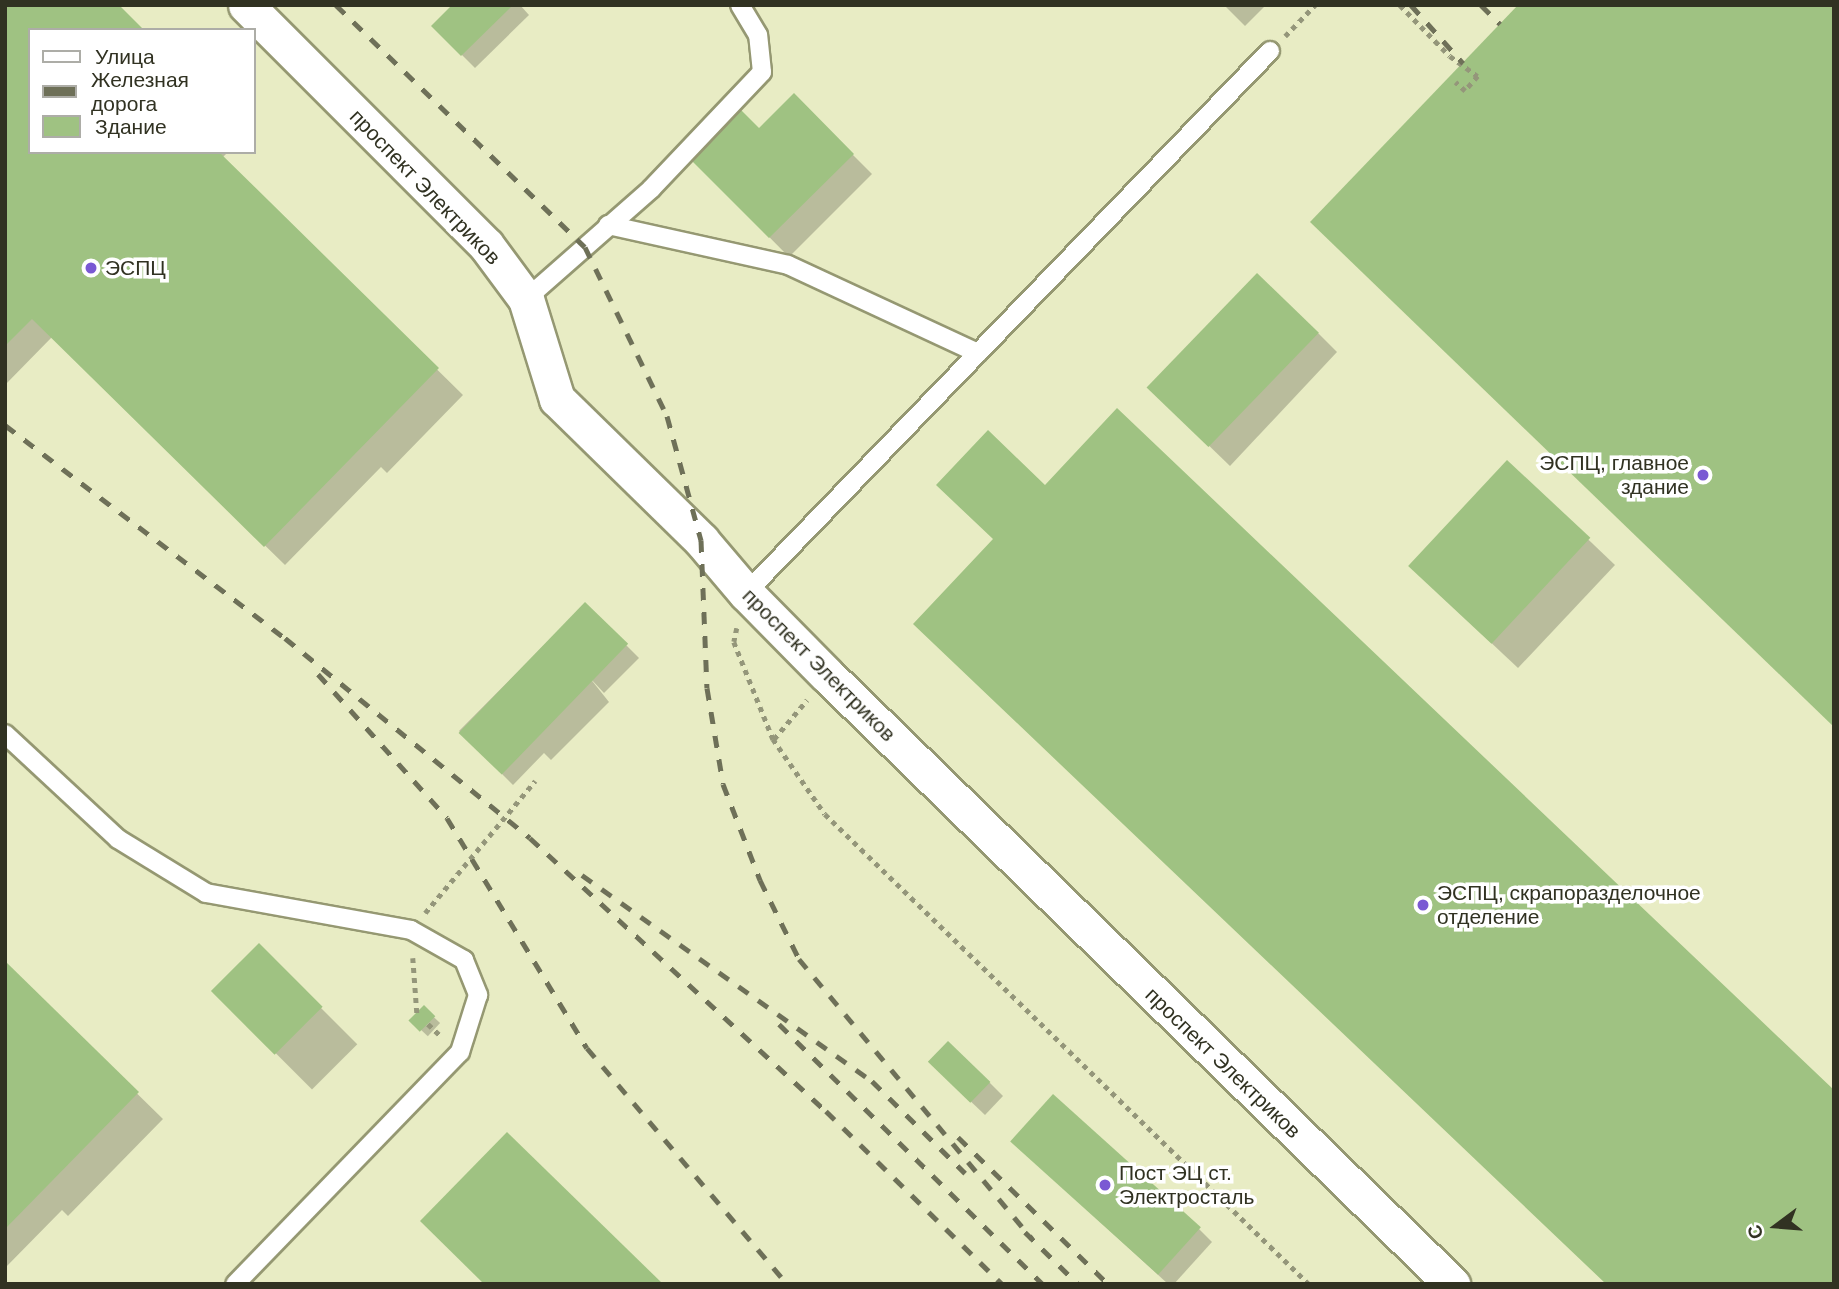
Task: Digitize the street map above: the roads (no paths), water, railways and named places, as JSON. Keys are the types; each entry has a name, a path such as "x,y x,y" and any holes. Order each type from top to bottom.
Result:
{"street":[{"name":"проспект Электриков","path":"246,5 486,244 526,299 557,399 701,540 746,593 827,675 1452,1284"}],"lane":[{"path":"526,299 651,189 762,72 758,35 740,5"},
{"path":"746,593 1270,51"},
{"path":"608,225 788,265 978,353"},
{"path":"5,734 118,839 206,892 411,930 464,960 478,995 460,1052 235,1284"}],"railway":[{"path":"336,5 585,247 667,416 701,540 707,688 723,784 760,880 799,959 1032,1239"},
{"path":"1411,5 1463,63"},
{"path":"1481,5 1500,24"},
{"path":"5,425 285,638 530,838 826,1111 1002,1284"},
{"path":"318,674 447,818 587,1048 787,1284"},
{"path":"582,875 872,1081 965,1173"},
{"path":"779,1024 1043,1284"},
{"path":"958,1137 1108,1284"},
{"path":"1025,1232 1078,1284"}],"place":[{"name":"ЭСПЦ","path":"91,268"},
{"name":"ЭСПЦ, главное здание","path":"1703,475"},
{"name":"ЭСПЦ, скрапоразделочное отделение","path":"1423,905"},
{"name":"Пост ЭЦ ст. Электросталь","path":"1105,1185"}]}
